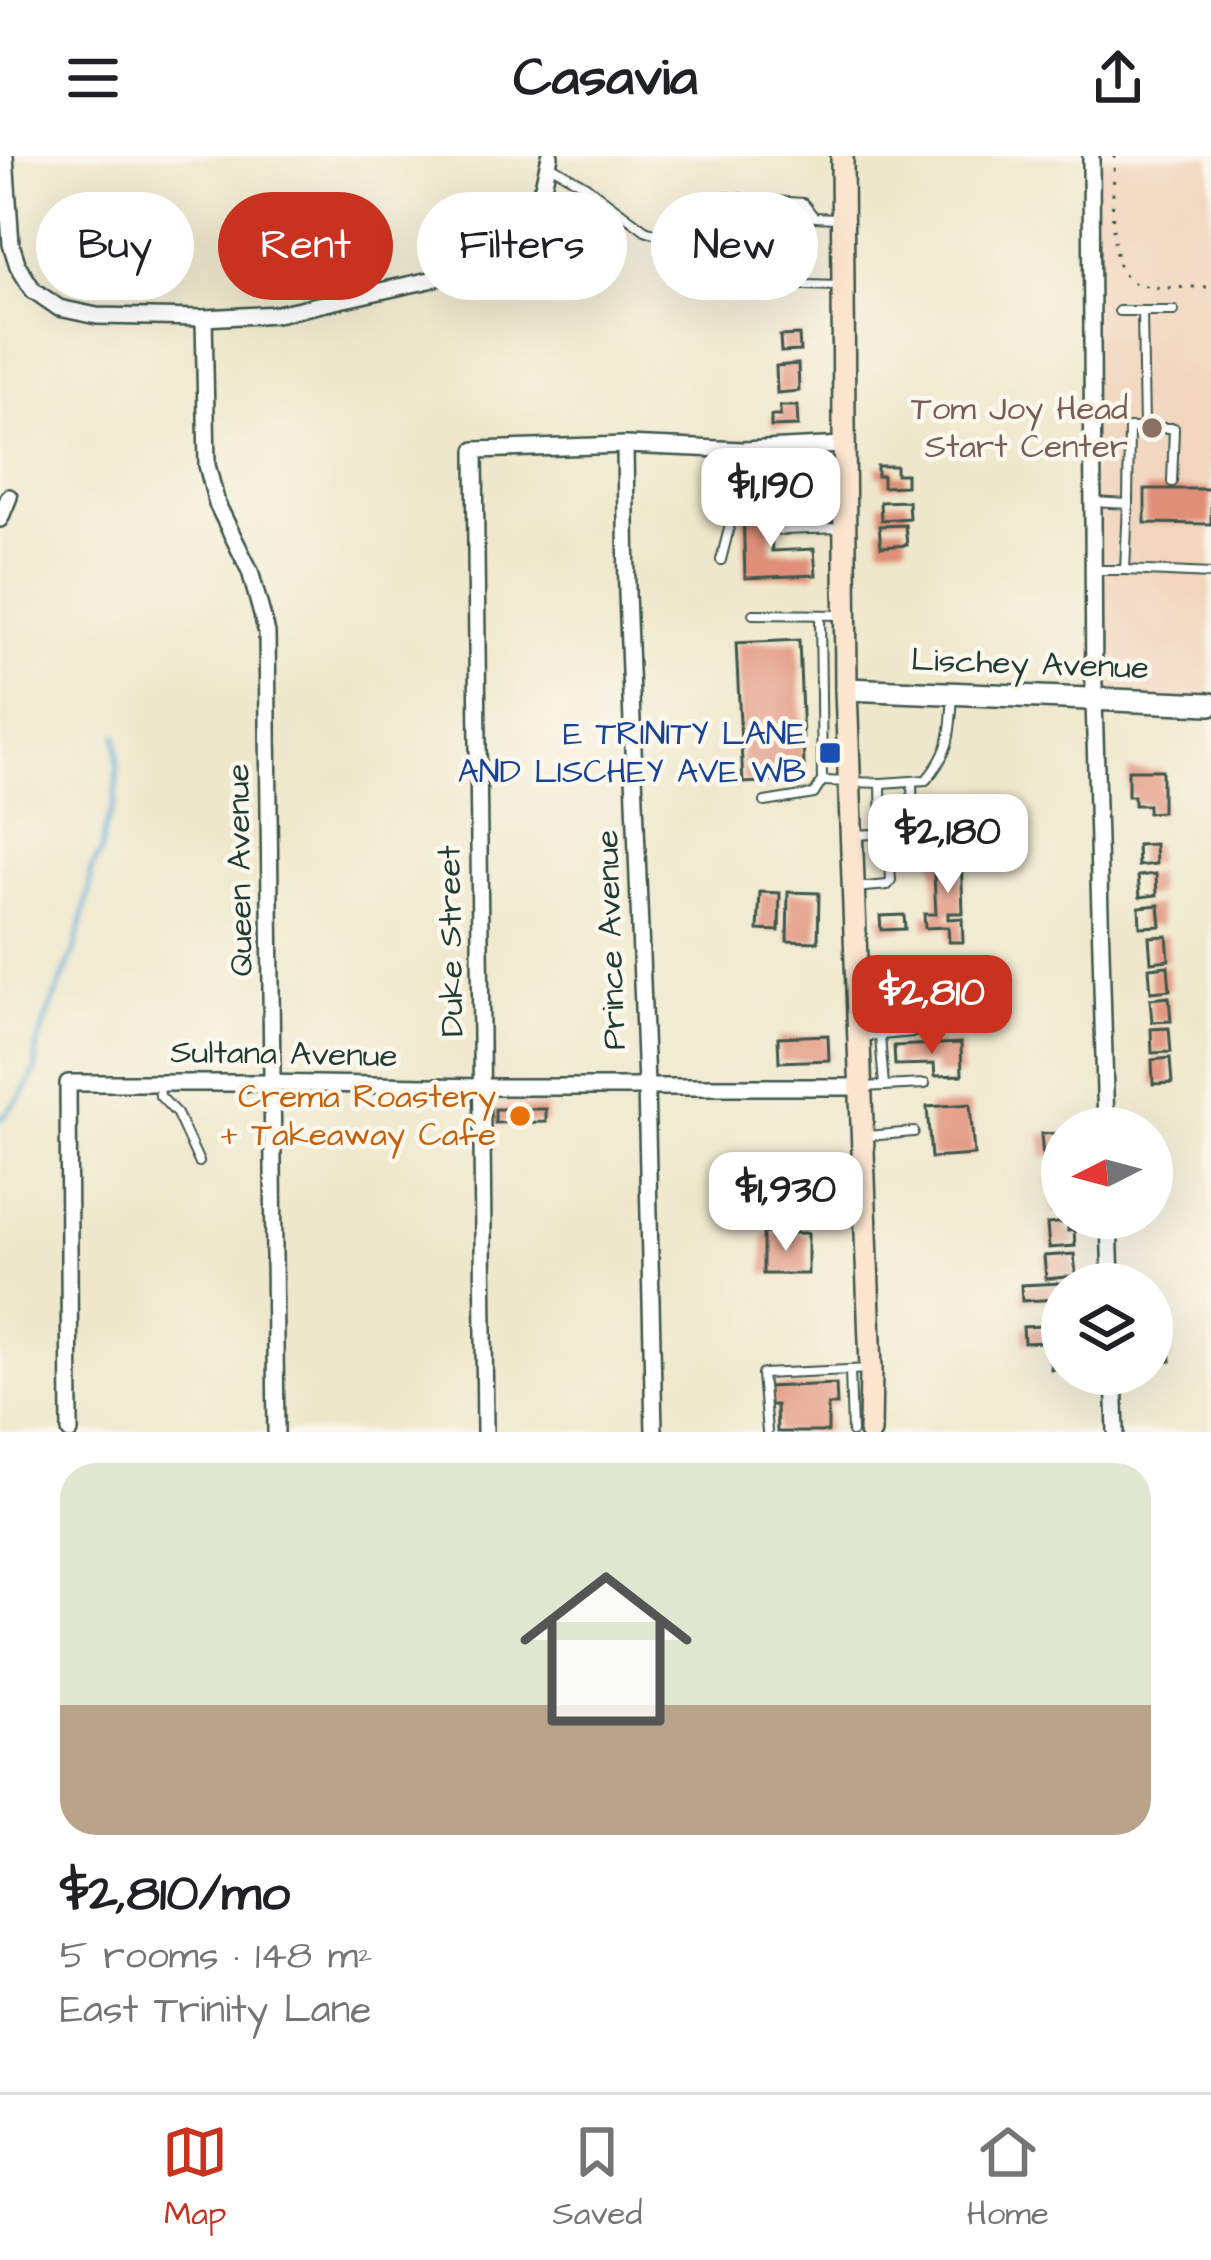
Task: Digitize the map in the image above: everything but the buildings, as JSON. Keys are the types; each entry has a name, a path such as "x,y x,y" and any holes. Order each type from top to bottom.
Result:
{"main road":[{"path":"842,156 848,783 853,888 869,1036 860,1087 861,1370 870,1432"}],"street":[{"path":"5,156 11,244 33,290 59,308 97,316 204,318 277,314 430,280 472,263 500,248 527,217 543,186 549,160"},
{"path":"1091,156 1094,699 1105,1107"},
{"name":"Queen Avenue","path":"204,318 208,465 217,504 250,571 267,633 276,1432"},
{"path":"626,445 743,450 844,445"},
{"name":"Duke Street","path":"485,1432 476,450 626,445"},
{"name":"Prince Avenue","path":"626,445 654,1432"},
{"path":"0,519 9,496"},
{"name":"Lischey Avenue","path":"846,689 1211,704"},
{"name":"Sultana Avenue","path":"70,1432 68,1083 860,1087"},
{"path":"1115,1395 1116,1432"}],"lane":[{"path":"549,160 651,232"},
{"path":"818,217 842,218"},
{"path":"818,285 842,286"},
{"path":"1119,310 1174,311"},
{"path":"1142,311 1144,428"},
{"path":"1126,571 1129,428 1174,428 1172,482"},
{"path":"721,560 743,450"},
{"path":"738,493 844,492"},
{"path":"778,494 780,530 844,528"},
{"path":"1094,502 1128,504"},
{"path":"1094,570 1211,574"},
{"path":"753,614 845,615"},
{"path":"765,802 814,794 822,781 820,615"},
{"path":"822,781 926,780 944,759 953,694"},
{"path":"851,835 908,832 913,827 912,781"},
{"path":"853,888 891,881 880,783"},
{"path":"884,1086 869,1036 945,1029 943,988 890,991 892,1032"},
{"path":"159,1083 160,1096 177,1114 199,1162"},
{"path":"860,1087 925,1084"},
{"path":"863,1136 914,1132"},
{"path":"767,1432 762,1374 861,1370 852,1432"}],"path":[{"path":"1114,156 1114,244 1123,276 1151,285 1211,287"}],"shaded area":[{"name":"Tom Joy Head Start Center","path":"1091,156 1211,156 1211,704 1094,699"},
{"path":"547,1086 547,1127 482,1126 482,1087"}],"waterway":[{"path":"0,1120 23,1094 36,1069 36,1050 46,1019 75,949 90,872 114,806 117,735"}],"place":[{"name":"Tom Joy Head Start Center","path":"1152,428"},
{"name":"E TRINITY LANE AND LISCHEY AVE WB","path":"830,753"},
{"name":"Crema Roastery + Takeaway Cafe","path":"520,1116"}]}
